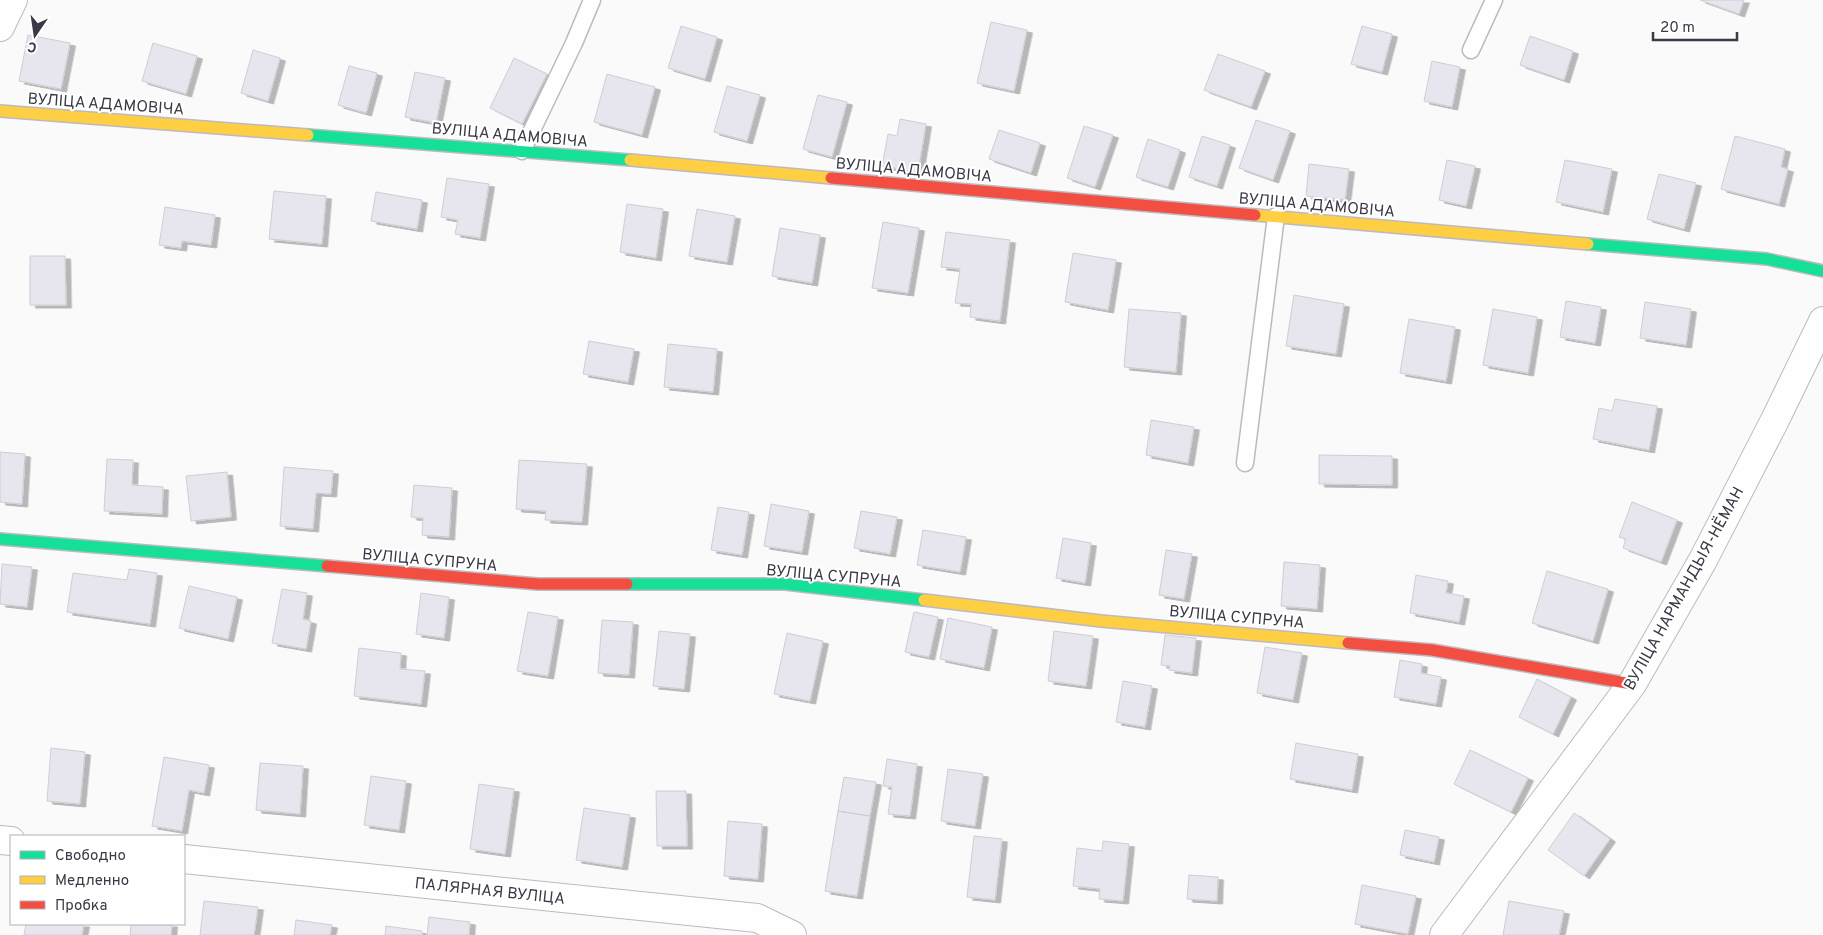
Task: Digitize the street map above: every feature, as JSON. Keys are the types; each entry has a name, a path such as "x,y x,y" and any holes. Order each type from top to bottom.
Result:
{"street":[{"path":"0,27 13,0"},
{"name":"ВУЛІЦА АДАМОВІЧА","path":"0,111 522,151 1767,259 1823,271"},
{"name":"ВУЛІЦА НАРМАНДЫЯ-НЁМАН","path":"1444,935 1632,684 1703,560 1776,418 1823,321"},
{"name":"ВУЛІЦА СУПРУНА","path":"0,538 538,584 785,584 1101,621 1432,650 1632,684"},
{"name":"ПАЛЯРНАЯ ВУЛІЦА","path":"185,859 757,918 792,935"}],"lane":[{"path":"522,151 574,43 592,0"},
{"path":"1471,50 1494,0"},
{"path":"1245,462 1276,216"}],"building":[{"path":"1700,0 1744,0 1739,14"},
{"path":"991,22 1027,30 1014,91 977,83"},
{"path":"681,26 717,37 705,79 668,68"},
{"path":"1362,26 1392,34 1382,72 1351,64"},
{"path":"28,35 70,43 61,89 19,81"},
{"path":"1530,36 1573,51 1564,80 1520,65"},
{"path":"153,43 197,56 186,94 142,81"},
{"path":"253,50 280,58 268,101 241,93"},
{"path":"1218,54 1265,71 1251,107 1204,90"},
{"path":"514,58 547,74 522,124 490,108"},
{"path":"1432,61 1460,67 1452,107 1424,101"},
{"path":"349,66 377,73 366,113 338,105"},
{"path":"415,72 445,78 436,123 405,117"},
{"path":"607,74 655,87 642,135 594,122"},
{"path":"727,86 760,95 747,141 714,132"},
{"path":"818,95 847,102 832,157 803,149"},
{"path":"900,119 926,124 918,172 882,166 888,134 897,136"},
{"path":"1256,120 1290,131 1273,180 1239,168"},
{"path":"1084,126 1113,135 1095,187 1067,178"},
{"path":"999,130 1040,143 1031,173 989,159"},
{"path":"1202,136 1230,145 1217,186 1189,177"},
{"path":"1735,136 1785,149 1781,167 1788,169 1779,204 1721,189"},
{"path":"1148,139 1180,150 1168,187 1136,177"},
{"path":"1447,160 1475,166 1466,206 1439,200"},
{"path":"1565,160 1612,169 1603,212 1556,202"},
{"path":"1309,164 1349,169 1345,200 1306,196"},
{"path":"1659,174 1696,183 1684,229 1647,219"},
{"path":"447,178 489,184 480,238 455,234 458,220 441,217"},
{"path":"274,191 326,196 322,244 269,239"},
{"path":"376,192 422,200 417,229 371,221"},
{"path":"627,204 663,209 656,258 620,252"},
{"path":"165,207 215,215 211,245 182,241 181,248 159,245"},
{"path":"697,209 735,216 727,262 689,256"},
{"path":"883,222 919,228 908,293 872,288"},
{"path":"780,228 820,235 812,283 772,276"},
{"path":"946,232 1010,240 1000,321 970,317 971,304 955,303 960,269 941,267"},
{"path":"1073,253 1116,260 1108,310 1065,302"},
{"path":"30,256 65,256 66,305 30,305"},
{"path":"1294,295 1344,304 1336,354 1286,346"},
{"path":"1566,301 1601,307 1595,343 1560,337"},
{"path":"1645,302 1691,309 1686,345 1640,338"},
{"path":"1129,309 1181,313 1176,372 1124,367"},
{"path":"1493,309 1537,317 1528,373 1483,365"},
{"path":"1409,319 1455,327 1446,381 1400,373"},
{"path":"589,341 634,349 628,382 583,374"},
{"path":"668,344 717,349 713,392 664,387"},
{"path":"1615,399 1657,406 1649,450 1593,439 1599,408 1612,411"},
{"path":"1151,420 1194,427 1188,463 1146,455"},
{"path":"0,452 25,454 22,504 0,502"},
{"path":"1319,455 1392,456 1392,485 1319,484"},
{"path":"107,459 133,460 132,485 163,487 162,514 104,511"},
{"path":"519,460 587,464 582,522 545,520 546,511 516,509"},
{"path":"284,467 333,471 331,494 316,493 313,529 280,526"},
{"path":"227,472 231,517 191,521 186,476"},
{"path":"414,485 452,488 449,537 422,535 423,518 411,517"},
{"path":"1632,502 1677,520 1661,562 1623,548 1626,539 1619,537"},
{"path":"771,504 809,511 802,552 764,546"},
{"path":"718,507 749,512 742,555 711,550"},
{"path":"861,511 897,517 890,554 854,548"},
{"path":"923,530 966,537 960,572 917,565"},
{"path":"1063,538 1091,543 1085,583 1056,578"},
{"path":"1166,550 1192,554 1184,599 1159,595"},
{"path":"1284,562 1320,565 1317,609 1281,606"},
{"path":"2,564 32,567 27,607 0,604"},
{"path":"129,569 157,573 150,624 67,612 73,573 127,580"},
{"path":"1547,571 1608,589 1593,641 1532,623"},
{"path":"1416,575 1448,581 1446,593 1464,596 1459,622 1410,613"},
{"path":"189,586 237,597 228,639 179,628"},
{"path":"282,589 307,593 303,619 311,621 306,649 272,643"},
{"path":"421,593 449,597 444,638 416,634"},
{"path":"528,612 558,617 548,676 517,671"},
{"path":"914,612 938,617 929,657 905,652"},
{"path":"948,618 992,627 984,668 940,659"},
{"path":"602,620 633,622 629,675 598,673"},
{"path":"659,631 690,634 684,689 653,686"},
{"path":"1054,631 1093,636 1086,686 1048,681"},
{"path":"787,633 823,641 810,701 774,694"},
{"path":"1165,635 1196,638 1192,673 1169,670 1170,666 1161,665"},
{"path":"1265,647 1302,653 1293,700 1257,693"},
{"path":"359,648 401,653 400,669 425,671 421,704 354,696"},
{"path":"1400,660 1422,664 1421,673 1441,677 1436,704 1394,697"},
{"path":"1537,679 1571,697 1553,734 1519,717"},
{"path":"1123,681 1152,686 1145,727 1116,722"},
{"path":"1296,743 1358,754 1352,790 1290,779"},
{"path":"51,748 85,752 80,804 47,801"},
{"path":"1470,750 1528,778 1511,812 1454,784"},
{"path":"164,757 209,765 204,793 189,790 182,831 152,826"},
{"path":"887,759 917,764 910,816 888,814 892,787 883,786"},
{"path":"260,763 303,766 300,814 256,810"},
{"path":"948,769 983,774 975,826 941,821"},
{"path":"371,776 406,781 399,830 364,825"},
{"path":"844,777 876,782 870,816 838,811"},
{"path":"479,784 514,789 505,854 470,849"},
{"path":"656,791 686,791 687,846 657,846"},
{"path":"584,808 630,815 622,867 576,860"},
{"path":"838,811 870,816 857,896 825,891"},
{"path":"1574,813 1610,839 1584,876 1548,850"},
{"path":"728,821 762,824 758,879 724,876"},
{"path":"1405,830 1439,837 1434,862 1400,855"},
{"path":"974,836 1002,839 995,900 967,897"},
{"path":"1103,841 1129,844 1123,901 1099,899 1100,889 1073,886 1077,848 1102,851"},
{"path":"1189,875 1218,877 1217,901 1187,899"},
{"path":"1362,885 1416,896 1408,934 1355,924"},
{"path":"204,901 258,907 254,935 200,935"},
{"path":"1509,901 1564,911 1559,935 1503,935"},
{"path":"429,917 470,922 469,935 427,935"},
{"path":"296,920 332,925 330,935 294,935"},
{"path":"26,925 84,925 82,935 24,935"},
{"path":"131,925 172,925 171,935 130,935"},
{"path":"386,926 422,931 422,935 385,935"}],"traffic: fast":[{"path":"308,135 630,160"},
{"path":"1588,244 1767,259 1823,271"},
{"path":"0,539 327,566"},
{"path":"627,584 785,584 924,600"}],"traffic: slow":[{"path":"0,111 308,135"},
{"path":"630,160 831,178"},
{"path":"1255,215 1588,244"},
{"path":"924,600 1101,621 1348,643"}],"traffic: jam":[{"path":"831,178 1255,215"},
{"path":"327,566 538,584 627,584"},
{"path":"1348,643 1432,650 1632,684"}]}
